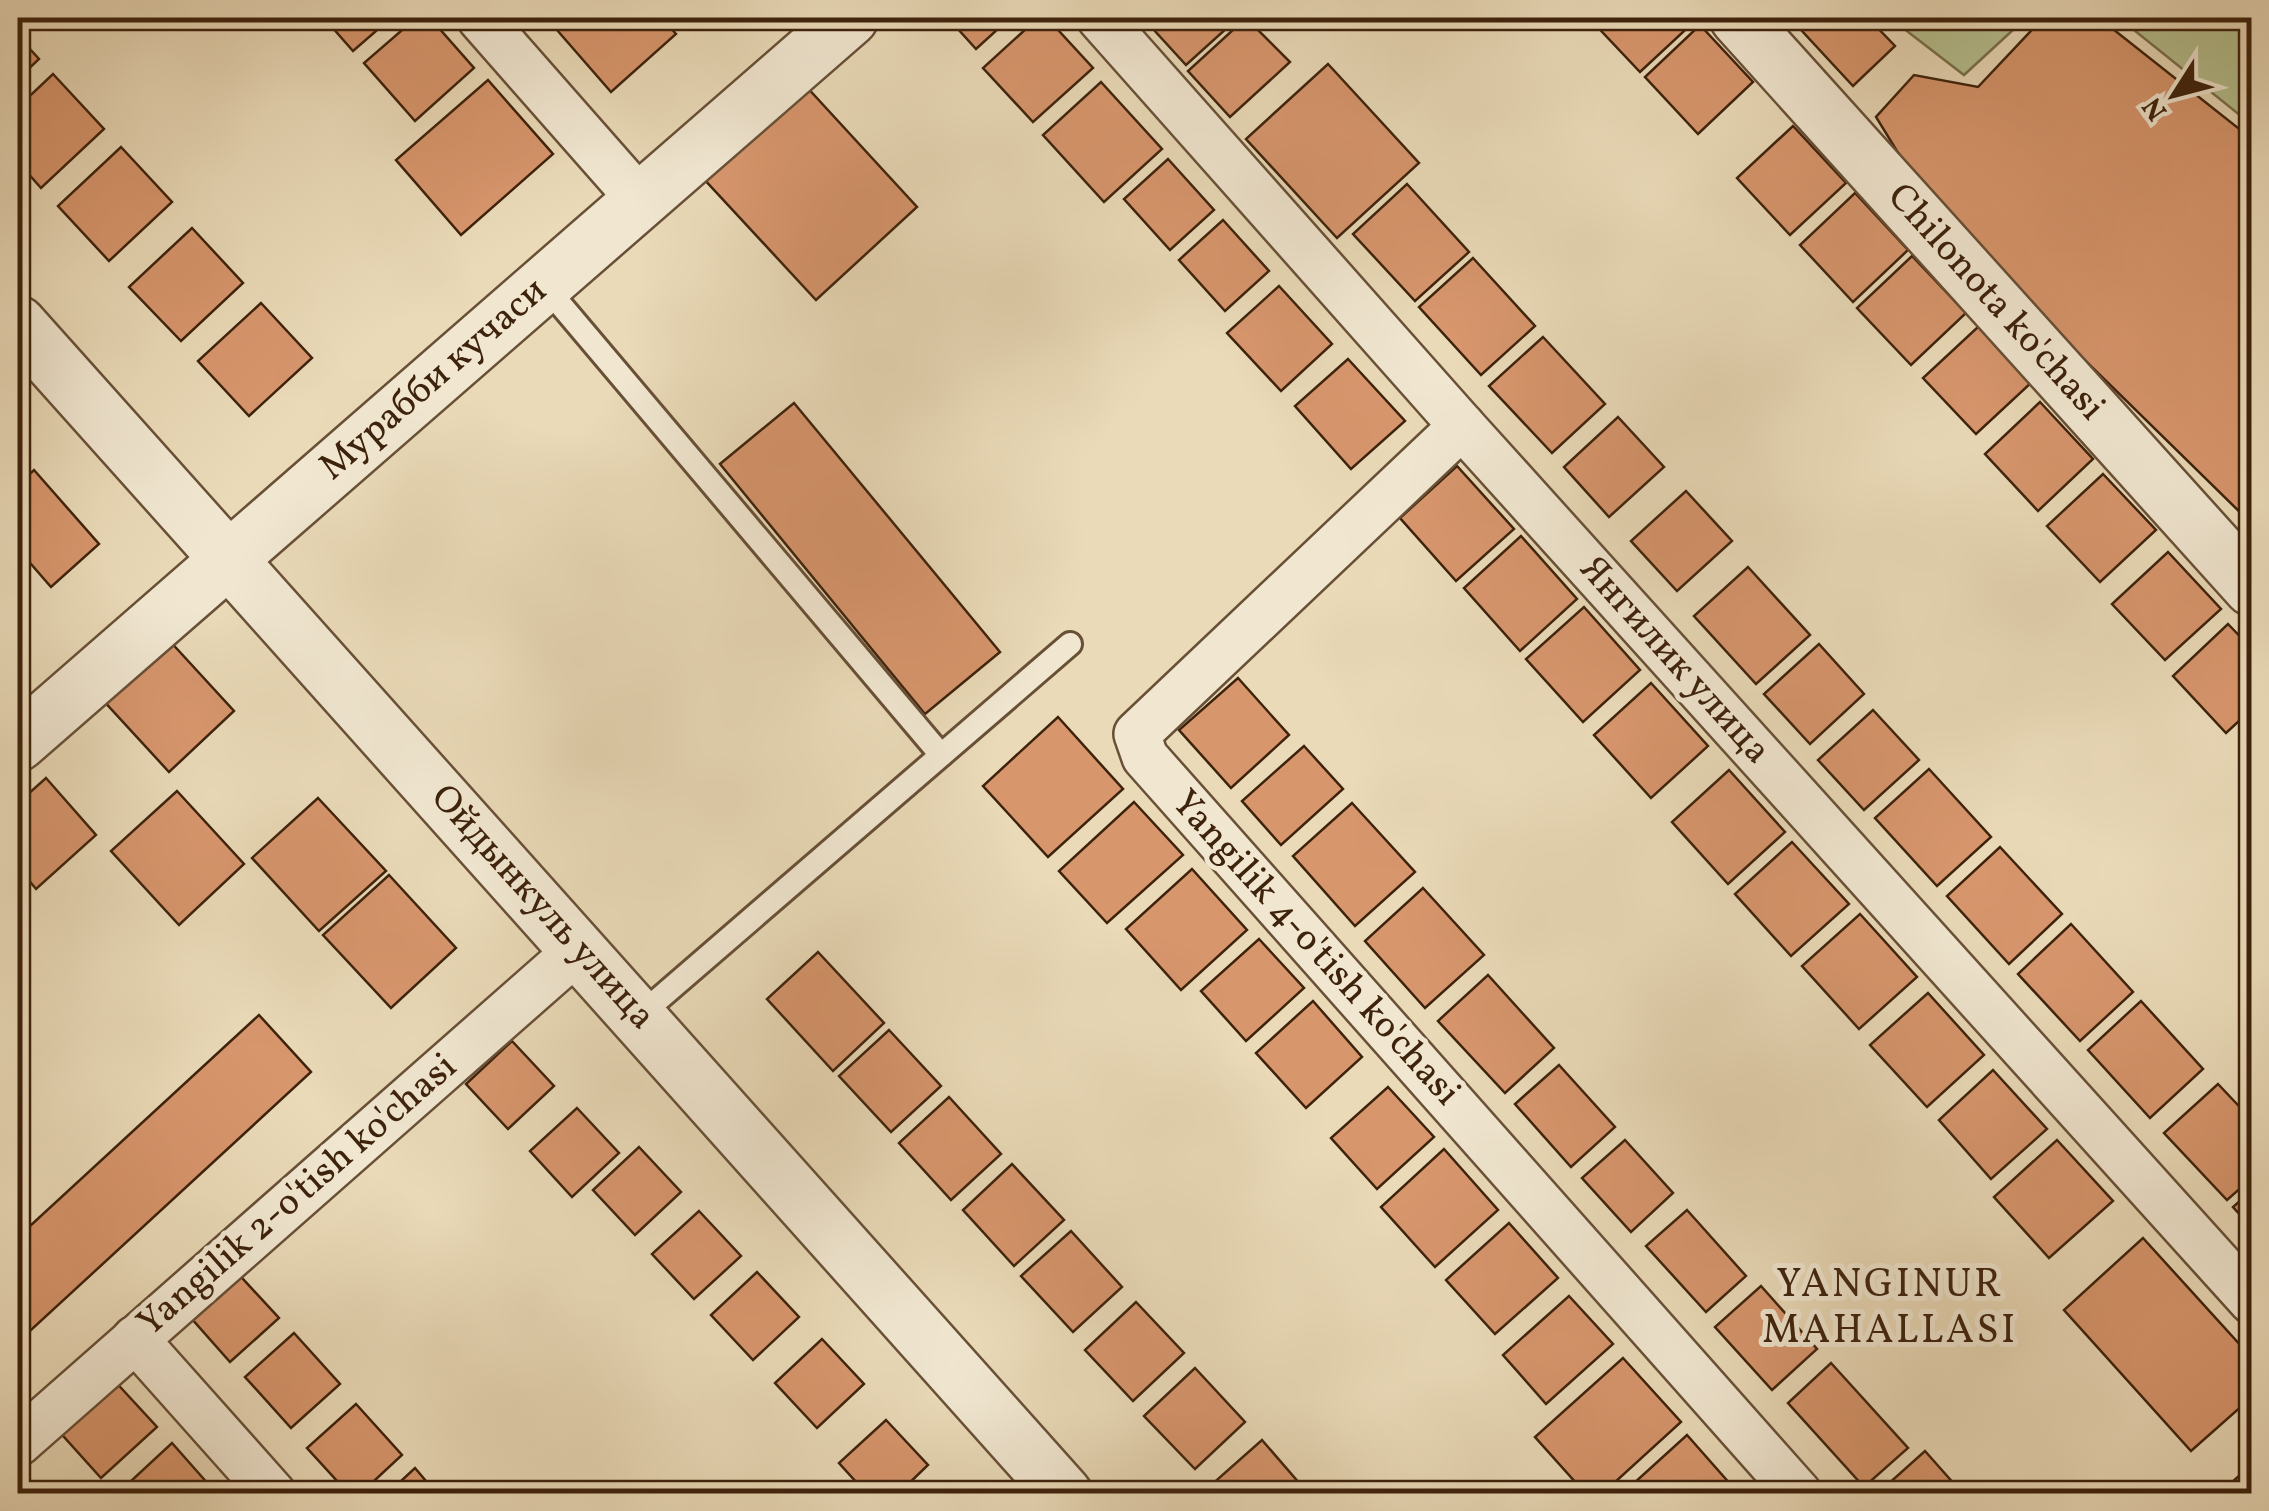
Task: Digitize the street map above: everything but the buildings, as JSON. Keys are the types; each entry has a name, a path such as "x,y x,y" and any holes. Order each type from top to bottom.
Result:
{"street":[{"path":"480,18 641,201"},
{"name":"Мурабби кучаси","path":"18,742 850,18"},
{"name":"Янгилик улица","path":"1100,18 1462,426 2252,1301"},
{"name":"Chilonota ko'chasi","path":"1738,18 2252,588"},
{"name":"Ойдынкуль улица","path":"18,324 1064,1494"},
{"name":"Yangilik 4-o'tish ko'chasi","path":"1462,426 1137,734 1137,742 1145,757 1799,1494"},
{"name":"Yangilik 2-o'tish ko'chasi","path":"18,1443 578,949"},
{"path":"134,1339 272,1494"}],"lane":[{"path":"544,285 942,755"},
{"path":"639,1016 1070,644"}],"green space":[{"path":"1890,18 2026,18 1964,75"},
{"path":"2119,18 2251,18 2251,124"}],"district":[{"name":"YANGINUR MAHALLASI","path":"1890,1309"}]}
